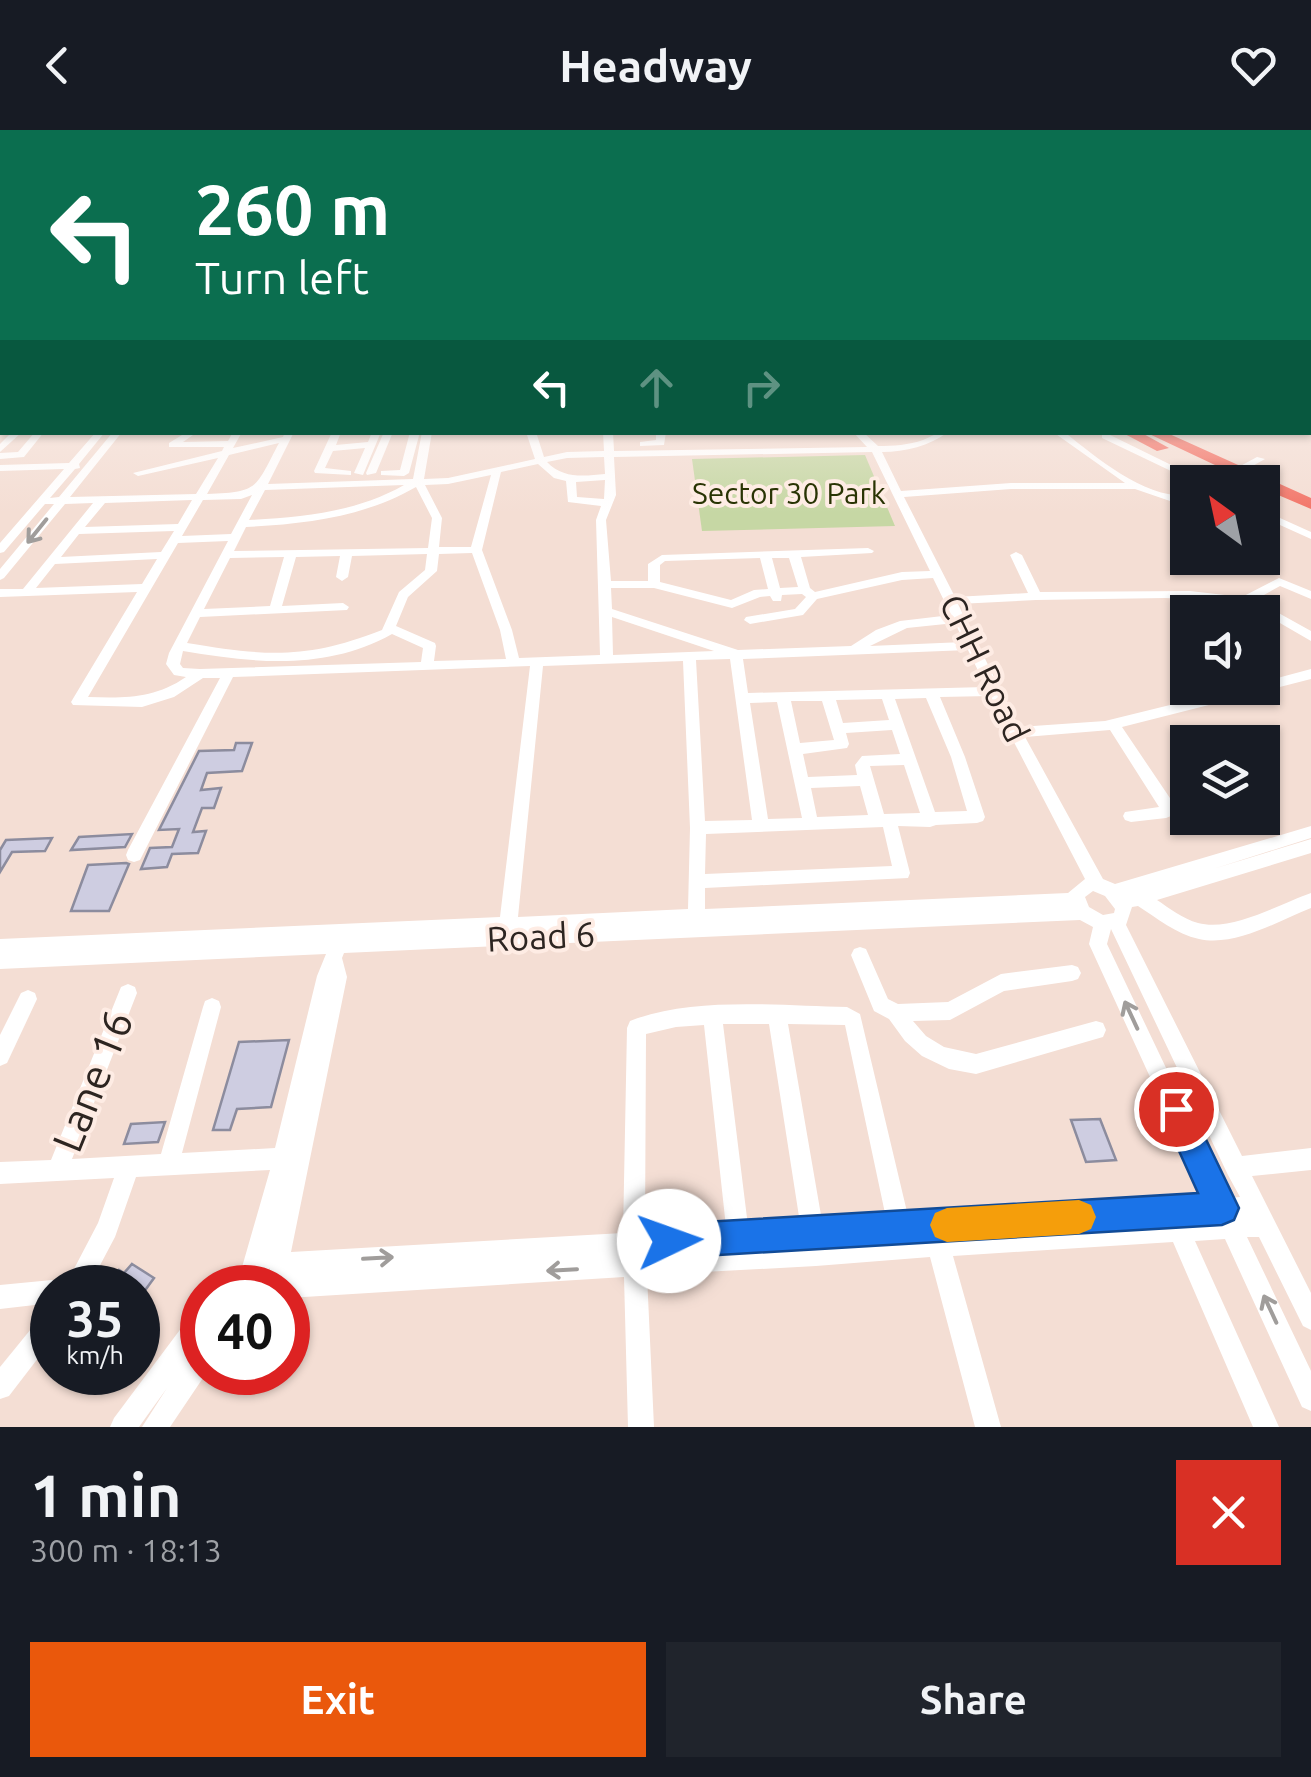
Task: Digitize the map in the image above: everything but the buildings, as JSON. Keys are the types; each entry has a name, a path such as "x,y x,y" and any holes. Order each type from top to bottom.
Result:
{"highway":[{"path":"1136,435 1210,465"},
{"path":"1158,435 1216,465"},
{"path":"1280,492 1311,504"},
{"path":"1280,501 1311,515"}],"street":[{"path":"0,452 22,455 38,435"},
{"path":"0,550 98,435"},
{"path":"0,576 116,435"},
{"path":"188,435 172,445 232,444"},
{"path":"200,674 174,694 150,703 78,702 236,435"},
{"path":"336,435 321,473 418,482 448,481 536,460 609,453 876,450 918,444 938,435"},
{"path":"378,435 378,445"},
{"path":"363,475 386,435"},
{"path":"42,502 241,496 260,488 404,473 415,435"},
{"path":"391,630 402,595 429,576 435,551 436,518 418,482 426,435"},
{"path":"532,435 536,460 550,474 611,478"},
{"path":"607,658 601,520 609,503 608,435"},
{"path":"628,453 636,445 660,443 661,435"},
{"path":"688,435 689,452"},
{"path":"860,435 876,450"},
{"path":"1062,435 1088,455 1170,500"},
{"path":"138,474 288,436"},
{"path":"288,436 179,646 173,664 179,672 974,646"},
{"path":"1106,436 1170,467"},
{"path":"330,448 411,446"},
{"name":"CHH Road","path":"876,450 1016,732 1115,904 1236,1167 1311,1318"},
{"path":"1088,455 1137,451"},
{"path":"1252,465 1260,459"},
{"path":"0,468 90,466"},
{"path":"496,470 476,550 506,630 513,662"},
{"path":"571,478 572,500 609,503"},
{"path":"76,531 239,531 322,517 394,496 418,482"},
{"path":"896,494 1011,486 1140,486"},
{"path":"26,593 102,499"},
{"path":"1280,521 1311,536"},
{"path":"226,556 476,550"},
{"path":"342,577 347,551"},
{"path":"654,584 654,564 662,558 868,552"},
{"path":"275,610 291,553"},
{"path":"750,620 799,612 809,593 794,554"},
{"path":"52,561 165,555"},
{"path":"765,555 781,616"},
{"path":"1016,555 1036,596"},
{"path":"604,585 654,584 732,604 775,592 809,593 939,574"},
{"path":"1254,595 1279,582 1311,596"},
{"path":"0,593 146,588"},
{"path":"951,601 1179,595"},
{"path":"745,598 758,653"},
{"path":"197,613 343,607"},
{"path":"606,611 736,654"},
{"path":"856,650 881,631 902,622 959,619"},
{"path":"1280,619 1311,636"},
{"path":"179,646 258,660 309,659 391,630 430,646 427,666"},
{"path":"736,654 761,826"},
{"path":"689,656 698,828 696,917"},
{"path":"507,932 537,661"},
{"path":"134,855 229,673"},
{"path":"1016,732 1113,724 1311,674"},
{"path":"742,698 998,692"},
{"path":"698,828 972,820 979,814 931,693"},
{"path":"886,694 930,820"},
{"path":"796,749 842,744 828,696"},
{"path":"782,697 810,824"},
{"path":"1113,724 1168,806 1166,812 1131,816"},
{"path":"838,728 897,725"},
{"path":"699,881 902,873 862,765 868,760 909,758"},
{"path":"802,784 866,780"},
{"path":"1311,832 1115,904 1098,944 1311,1398"},
{"path":"1311,846 1115,904 1079,906 1078,889 1115,904 1210,932 1311,900"},
{"name":"Road 6","path":"507,932 1079,906"},
{"name":"Road 6","path":"0,961 340,946 696,917 1079,906"},
{"path":"278,1265 326,976 340,946"},
{"name":"Road 6","path":"0,947 340,946"},
{"path":"860,955 881,1004 896,1012 921,1047 960,1063 989,1062 1096,1030"},
{"path":"896,1012 950,1011 1002,983 1072,973"},
{"name":"Lane 16","path":"57,1170 128,993"},
{"path":"0,1056 28,999"},
{"path":"169,1163 212,1007"},
{"path":"778,1016 815,1244"},
{"path":"642,1427 635,1254 636,1028 658,1021 713,1018 846,1016 853,1020 901,1239"},
{"path":"713,1018 739,1248"},
{"path":"0,1173 293,1158"},
{"path":"251,1265 293,1158"},
{"path":"1236,1167 1311,1160"},
{"path":"87,1265 106,1229 128,1166"},
{"path":"310,1272 1261,1216"},
{"path":"901,1239 939,1248 1175,1221"},
{"path":"1175,1221 1266,1427"},
{"path":"939,1248 988,1427"},
{"path":"0,1297 30,1294"},
{"path":"0,1386 30,1349"},
{"path":"123,1427 180,1349"},
{"path":"155,1427 180,1390"}],"green space":[{"name":"Sector 30 Park","path":"865,455 895,526 702,531 692,459"}],"slow traffic":[{"path":"947,1225 1079,1217"}],"route":[{"path":"669,1241 1222,1208 1176,1109"}]}
